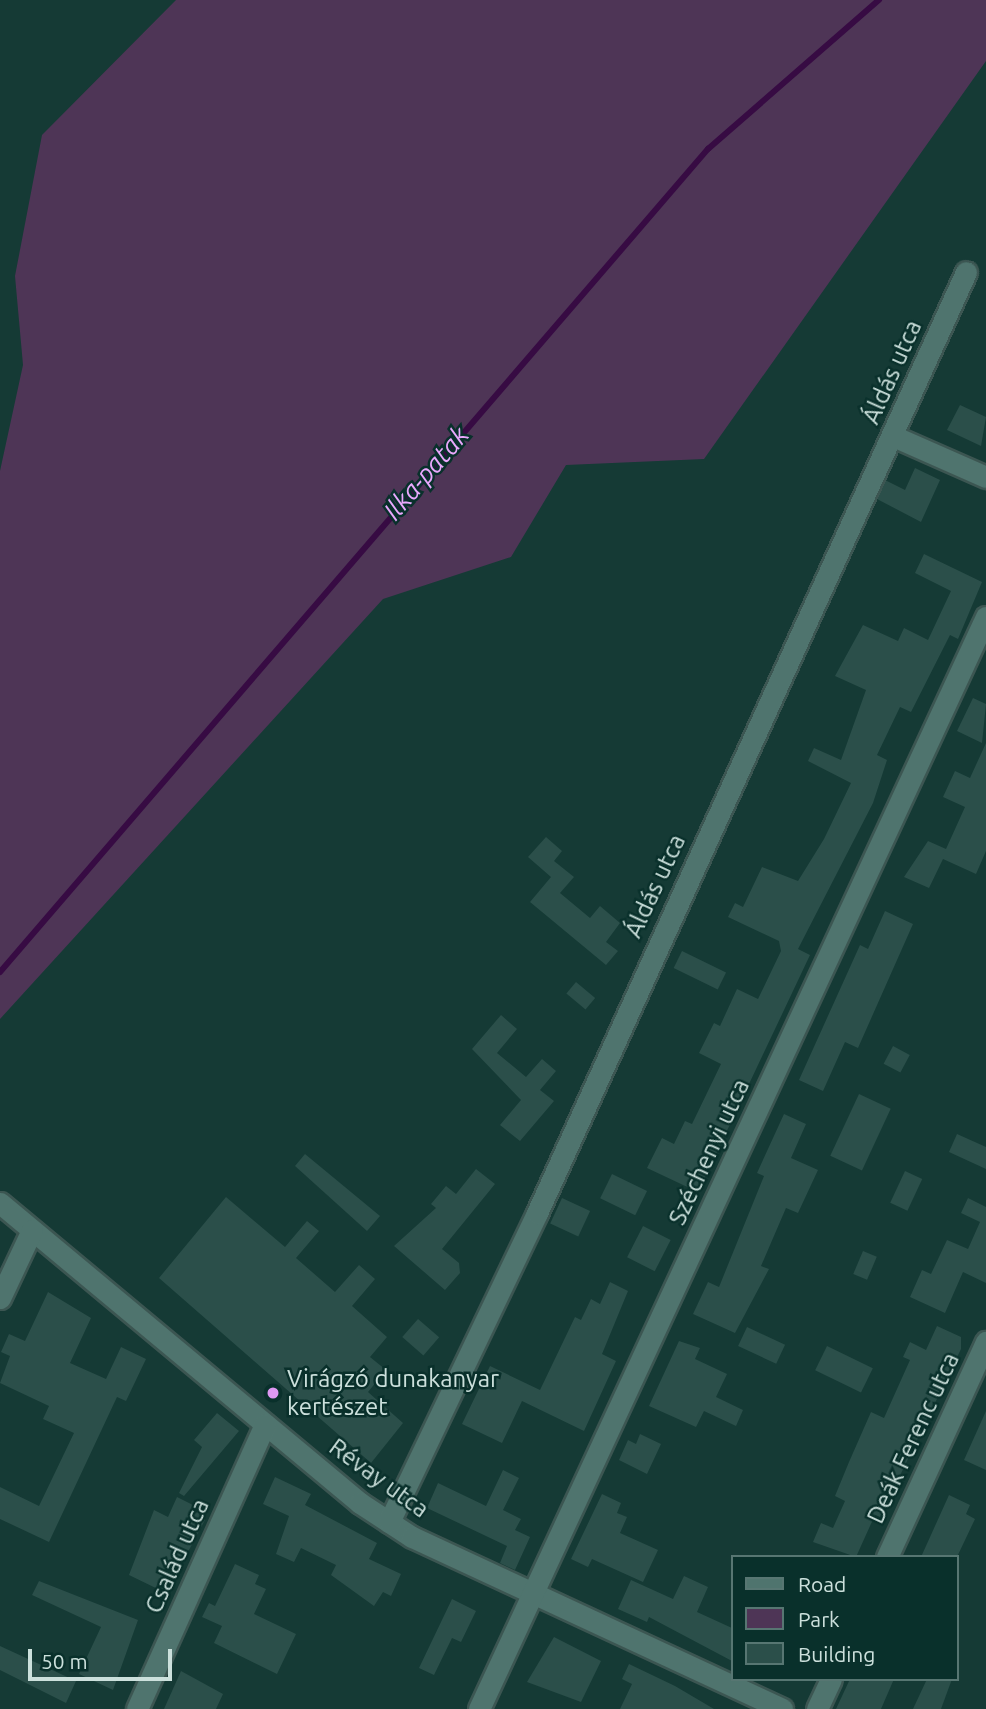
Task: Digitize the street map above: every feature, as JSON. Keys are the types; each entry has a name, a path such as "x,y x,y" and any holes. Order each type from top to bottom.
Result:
{"street":[{"name":"Áldás utca","path":"389,1522 893,436 966,272"},
{"path":"893,436 986,477"},
{"name":"Széchenyi utca","path":"480,1709 986,617"},
{"name":"Révay utca","path":"0,1203 265,1424 389,1522 782,1709"},
{"path":"0,1298 32,1230"},
{"name":"Deák Ferenc utca","path":"888,1555 986,1342"},
{"name":"Család utca","path":"137,1709 265,1424"},
{"path":"817,1709 830,1681"}],"green space":[{"path":"176,0 986,0 986,61 704,459 566,465 511,557 383,599 0,1019 0,471 23,365 15,276 42,135"}],"building":[{"path":"960,405 986,417 981,446 947,430"},
{"path":"915,468 940,480 921,522 877,499 885,480 905,490"},
{"path":"924,554 982,582 958,639 950,635 911,712 900,707 877,755 887,760 873,803 798,949 810,955 698,1192 647,1168 662,1138 674,1144 685,1121 692,1124 721,1064 699,1053 714,1023 720,1026 737,989 758,999 781,951 779,941 728,917 735,903 743,907 762,867 798,881 824,839 851,783 808,761 814,748 841,760 866,690 835,676 863,625 898,641 904,628 928,640 951,591 915,573"},
{"path":"973,698 986,704 982,743 957,731"},
{"path":"986,743 986,851 976,874 943,859 929,888 904,877 928,841 946,849 965,807 943,797 955,771 970,778"},
{"path":"546,837 562,851 554,861 574,877 560,893 590,918 600,906 620,923 606,942 618,951 606,965 530,902 551,877 528,857"},
{"path":"885,911 913,924 858,1048 845,1042 823,1091 799,1080 860,945 868,949"},
{"path":"682,951 726,972 718,990 674,968"},
{"path":"576,982 595,998 586,1010 566,993"},
{"path":"501,1015 517,1029 497,1053 526,1077 542,1059 556,1071 540,1090 554,1101 520,1141 500,1125 521,1100 472,1049"},
{"path":"893,1046 910,1055 900,1073 884,1064"},
{"path":"859,1094 891,1109 862,1170 830,1156"},
{"path":"784,1114 806,1124 791,1158 818,1170 798,1213 786,1208 761,1266 769,1269 735,1333 693,1314 708,1282 719,1287 764,1176 757,1173"},
{"path":"957,1134 986,1147 986,1169 949,1152"},
{"path":"305,1154 380,1216 367,1231 295,1166"},
{"path":"476,1169 495,1184 442,1249 459,1263 460,1273 445,1290 394,1246 436,1208 431,1204 446,1186 456,1194"},
{"path":"905,1171 922,1179 907,1211 890,1203"},
{"path":"612,1174 647,1191 635,1215 600,1198"},
{"path":"226,1197 285,1247 307,1221 319,1231 296,1258 335,1292 359,1265 375,1279 352,1306 387,1337 370,1357 386,1370 368,1392 403,1423 371,1463 159,1278"},
{"path":"562,1198 590,1211 578,1236 550,1223"},
{"path":"968,1198 986,1207 986,1283 963,1272 945,1313 910,1297 922,1270 931,1274 947,1240 968,1249 980,1222 961,1213"},
{"path":"643,1226 671,1240 655,1271 627,1257"},
{"path":"863,1251 877,1257 867,1280 853,1274"},
{"path":"610,1282 628,1291 602,1354 616,1361 584,1431 522,1401 502,1443 462,1424 490,1366 540,1390 575,1317 581,1320 591,1299 600,1304"},
{"path":"48,1292 91,1318 70,1363 106,1379 121,1347 146,1359 126,1401 117,1397 49,1542 0,1519 0,1487 39,1506 74,1433 43,1419 49,1406 0,1383 10,1356 1,1352 9,1334 25,1341"},
{"path":"418,1319 439,1337 423,1355 402,1337"},
{"path":"937,1326 961,1337 961,1349 880,1517 875,1515 857,1555 813,1542 821,1523 833,1528 845,1501 835,1496 849,1462 871,1412 884,1418 910,1360 903,1357 910,1342 926,1350"},
{"path":"747,1327 785,1345 776,1364 738,1346"},
{"path":"679,1341 700,1348 695,1359 727,1374 716,1397 743,1410 736,1426 704,1411 696,1427 649,1406"},
{"path":"827,1346 873,1368 861,1393 815,1370"},
{"path":"986,1411 986,1470 964,1460"},
{"path":"217,1413 239,1431 184,1496 179,1493 202,1447 194,1440"},
{"path":"640,1434 661,1444 647,1474 619,1460 628,1440 636,1444"},
{"path":"503,1470 519,1478 503,1510 521,1519 515,1530 530,1537 515,1570 500,1563 507,1546 427,1508 438,1483 486,1506"},
{"path":"275,1477 311,1494 305,1505 377,1543 369,1559 401,1574 391,1596 383,1592 374,1606 331,1575 336,1565 301,1548 294,1562 276,1554 289,1516 263,1504"},
{"path":"602,1494 621,1503 617,1513 627,1517 620,1533 658,1550 643,1582 592,1559 588,1567 571,1559"},
{"path":"949,1495 970,1505 966,1514 975,1519 958,1555 922,1555"},
{"path":"177,1497 203,1510 205,1520 166,1593 129,1575 154,1510 168,1517"},
{"path":"235,1564 259,1575 255,1584 266,1589 254,1614 296,1634 277,1674 214,1643 222,1626 202,1617 209,1603 215,1606"},
{"path":"684,1576 708,1587 697,1612 730,1627 730,1660 649,1617 647,1622 618,1609 631,1580 673,1599"},
{"path":"39,1581 138,1620 113,1690 79,1674 101,1627 32,1595"},
{"path":"452,1599 476,1611 461,1642 452,1638 434,1675 419,1668"},
{"path":"554,1637 601,1661 581,1702 527,1682"},
{"path":"0,1646 76,1681 66,1703 0,1670"},
{"path":"629,1664 714,1709 620,1709 632,1684 622,1679"},
{"path":"181,1671 223,1694 216,1709 164,1709"},
{"path":"849,1681 893,1681 881,1709 836,1709"},
{"path":"926,1681 951,1681 941,1709 913,1709"}],"waterway":[{"name":"Ilka-patak","path":"0,972 708,149 879,0"}],"place":[{"name":"Virágzó dunakanyar kertészet","path":"273,1393"}]}
